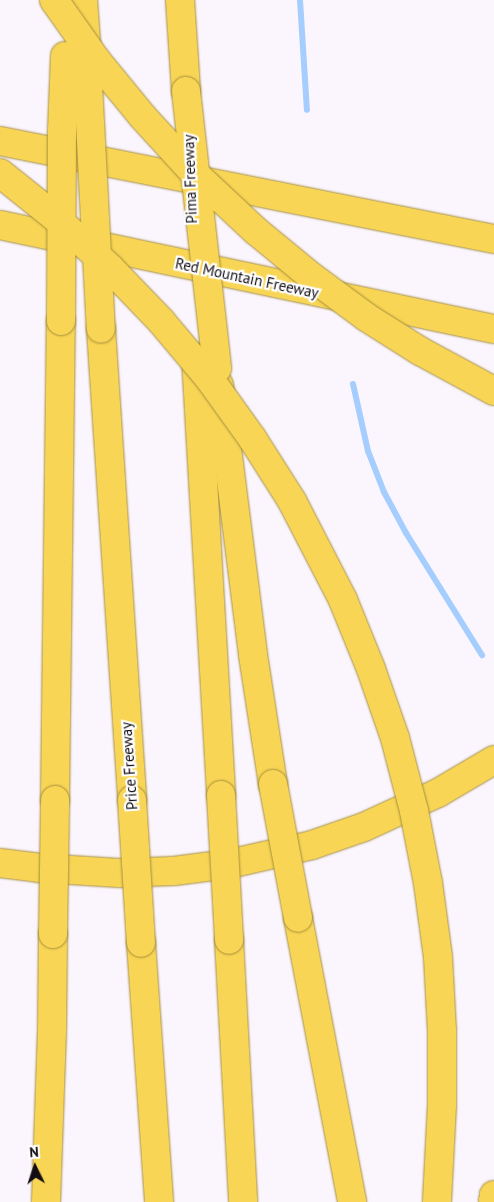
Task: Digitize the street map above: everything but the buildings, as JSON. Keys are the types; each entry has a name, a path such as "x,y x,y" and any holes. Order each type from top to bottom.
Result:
{"highway":[{"path":"54,0 97,61 143,117 196,176 256,231 293,263 366,317 420,351 494,391"},
{"path":"70,0 76,60"},
{"path":"46,1202 52,1031 62,131 76,60 83,0"},
{"name":"Pima Freeway","path":"180,0 206,363"},
{"name":"Price Freeway","path":"76,60 100,329 158,1202"},
{"path":"0,141 494,239"},
{"path":"0,173 55,217 110,268 161,321 209,378 252,438 292,501 327,568 354,626 384,703 405,774 430,892 438,957 442,1030 442,1105 437,1202"},
{"name":"Red Mountain Freeway","path":"0,225 494,330"},
{"path":"206,363 273,784 352,1202"},
{"path":"206,363 221,795 243,1202"},
{"path":"0,863 39,868 119,873 174,871 238,862 312,845 364,827 438,793 494,760"},
{"path":"493,1202 494,1195"}],"waterway":[{"path":"300,0 307,110"},
{"path":"353,384 368,451 384,492 406,533 482,655"}]}
